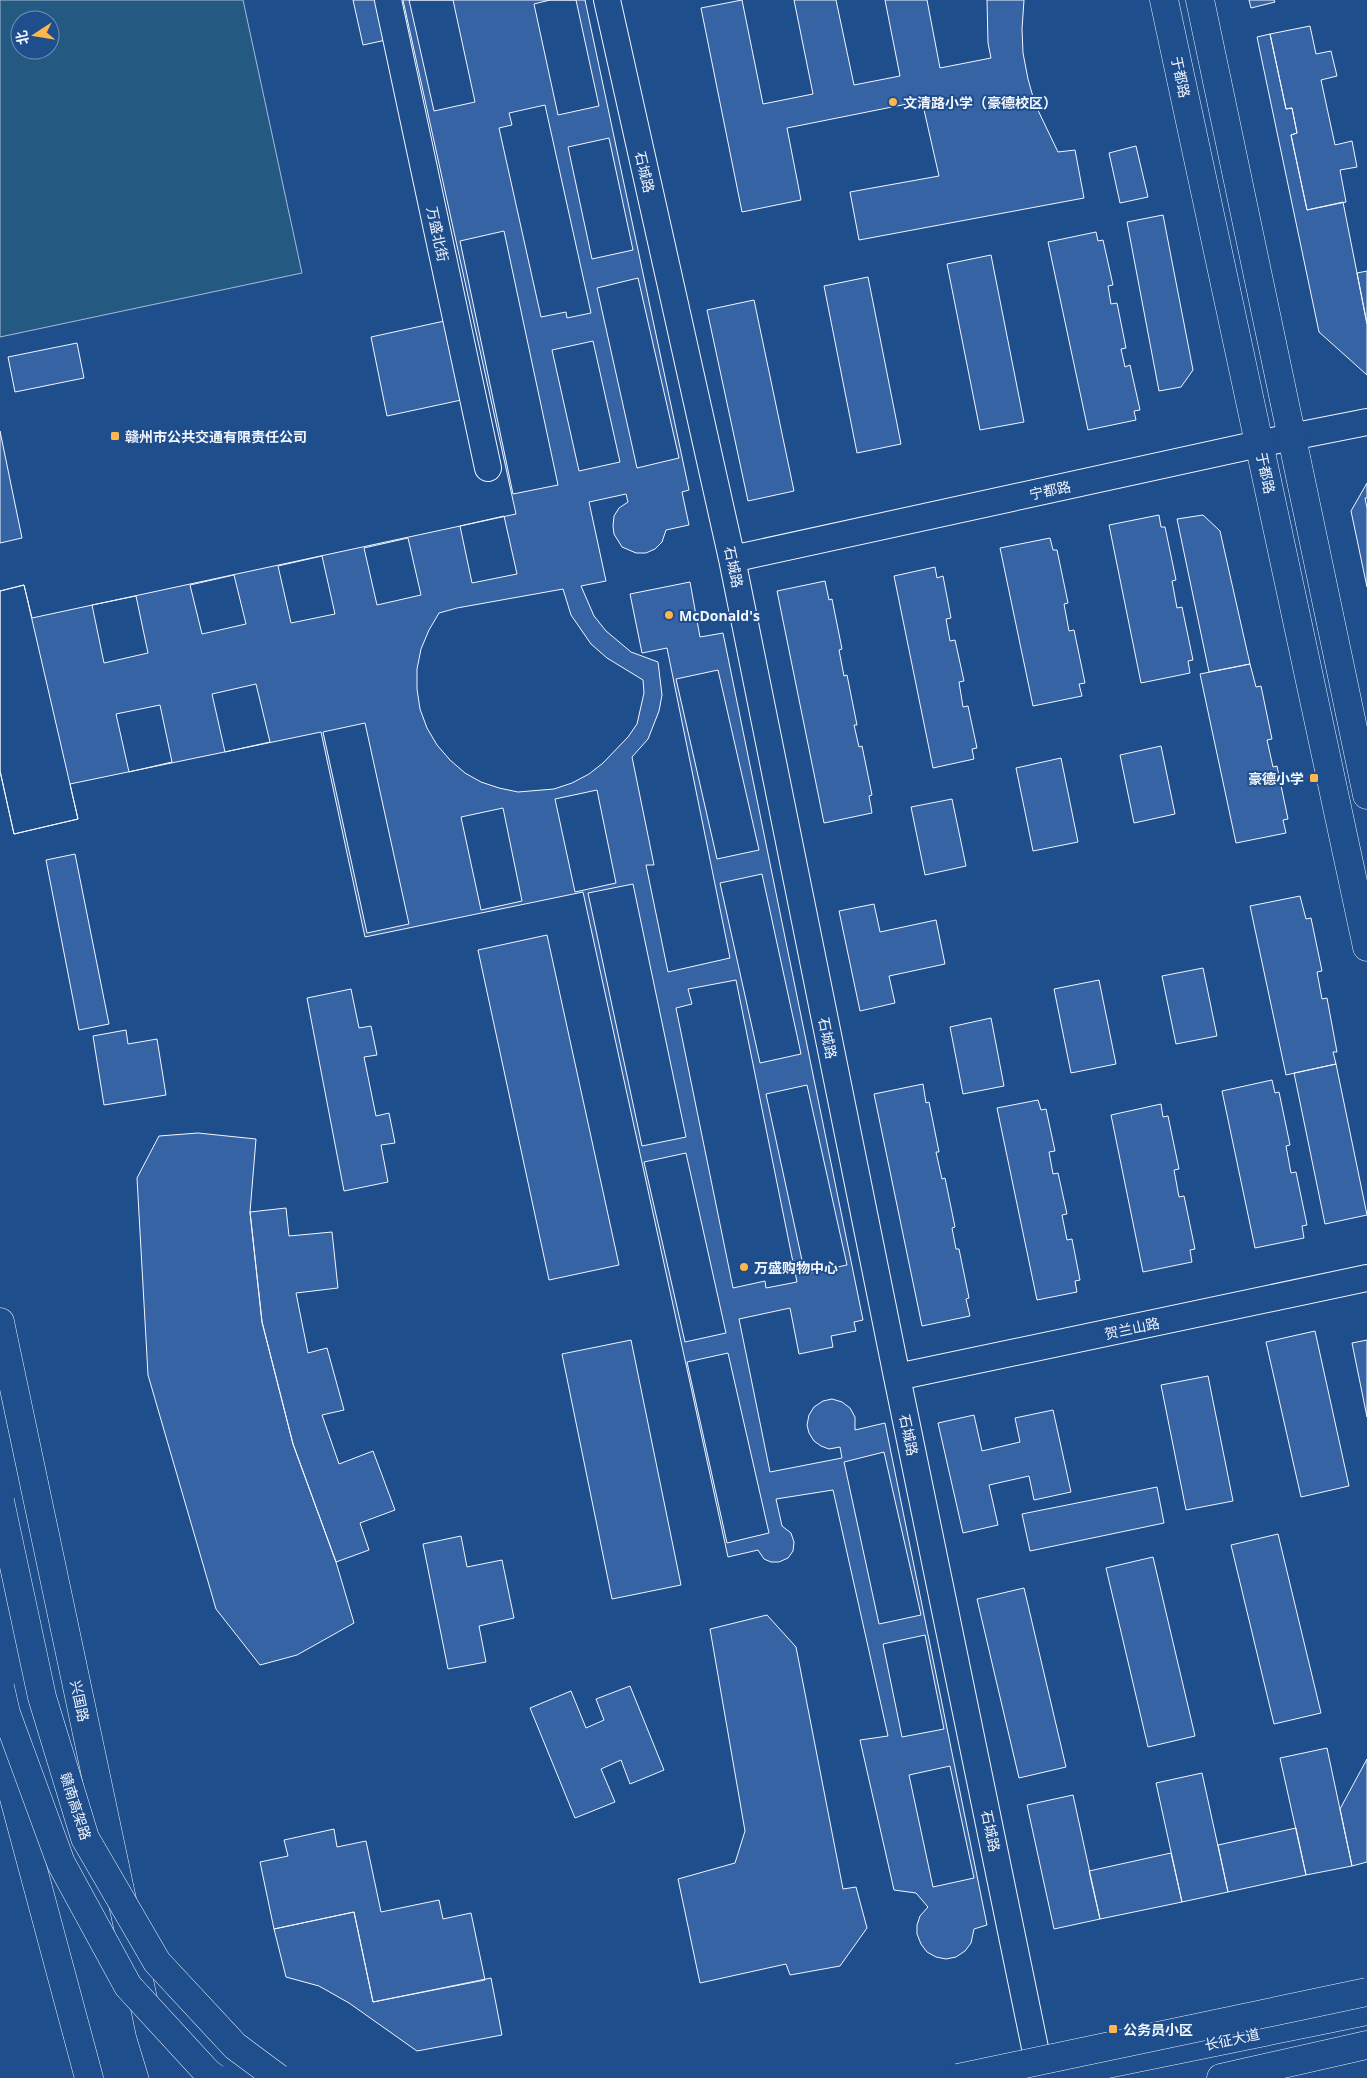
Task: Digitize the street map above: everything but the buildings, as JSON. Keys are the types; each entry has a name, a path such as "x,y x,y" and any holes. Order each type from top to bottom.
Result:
{"main road":[{"name":"于都路","path":"1164,0 1367,947"},
{"path":"1200,0 1367,795"},
{"name":"兴国路","path":"0,1322 150,2032 164,2078"},
{"name":"赣南高架路","path":"0,1501 42,1697 85,1838 157,1962 235,2046 278,2078"},
{"path":"0,1687 6,1713 61,1863 128,1986 208,2073 215,2078"},
{"path":"0,1746 89,2078"},
{"path":"958,2078 1367,1992"},
{"name":"长征大道","path":"1040,2078 1367,2011"},
{"path":"73,2016 80,2047 83,2078"},
{"path":"150,2032 187,2078"},
{"path":"1221,2078 1367,2045"}],"street":[{"name":"万盛北街","path":"388,0 488,468"},
{"name":"石城路","path":"607,0 732,559 1040,2078"},
{"name":"宁都路","path":"732,559 1367,422"},
{"name":"贺兰山路","path":"897,1377 1367,1278"}],"shaded area":[{"path":"0,0 243,0 302,273 0,337"}],"place":[{"name":"文清路小学（豪德校区）","path":"893,102"},
{"name":"赣州市公共交通有限责任公司","path":"115,436"},
{"name":"McDonald's","path":"669,615"},
{"name":"豪德小学","path":"1314,778"},
{"name":"万盛购物中心","path":"744,1267"},
{"name":"公务员小区","path":"1113,2029"}]}
